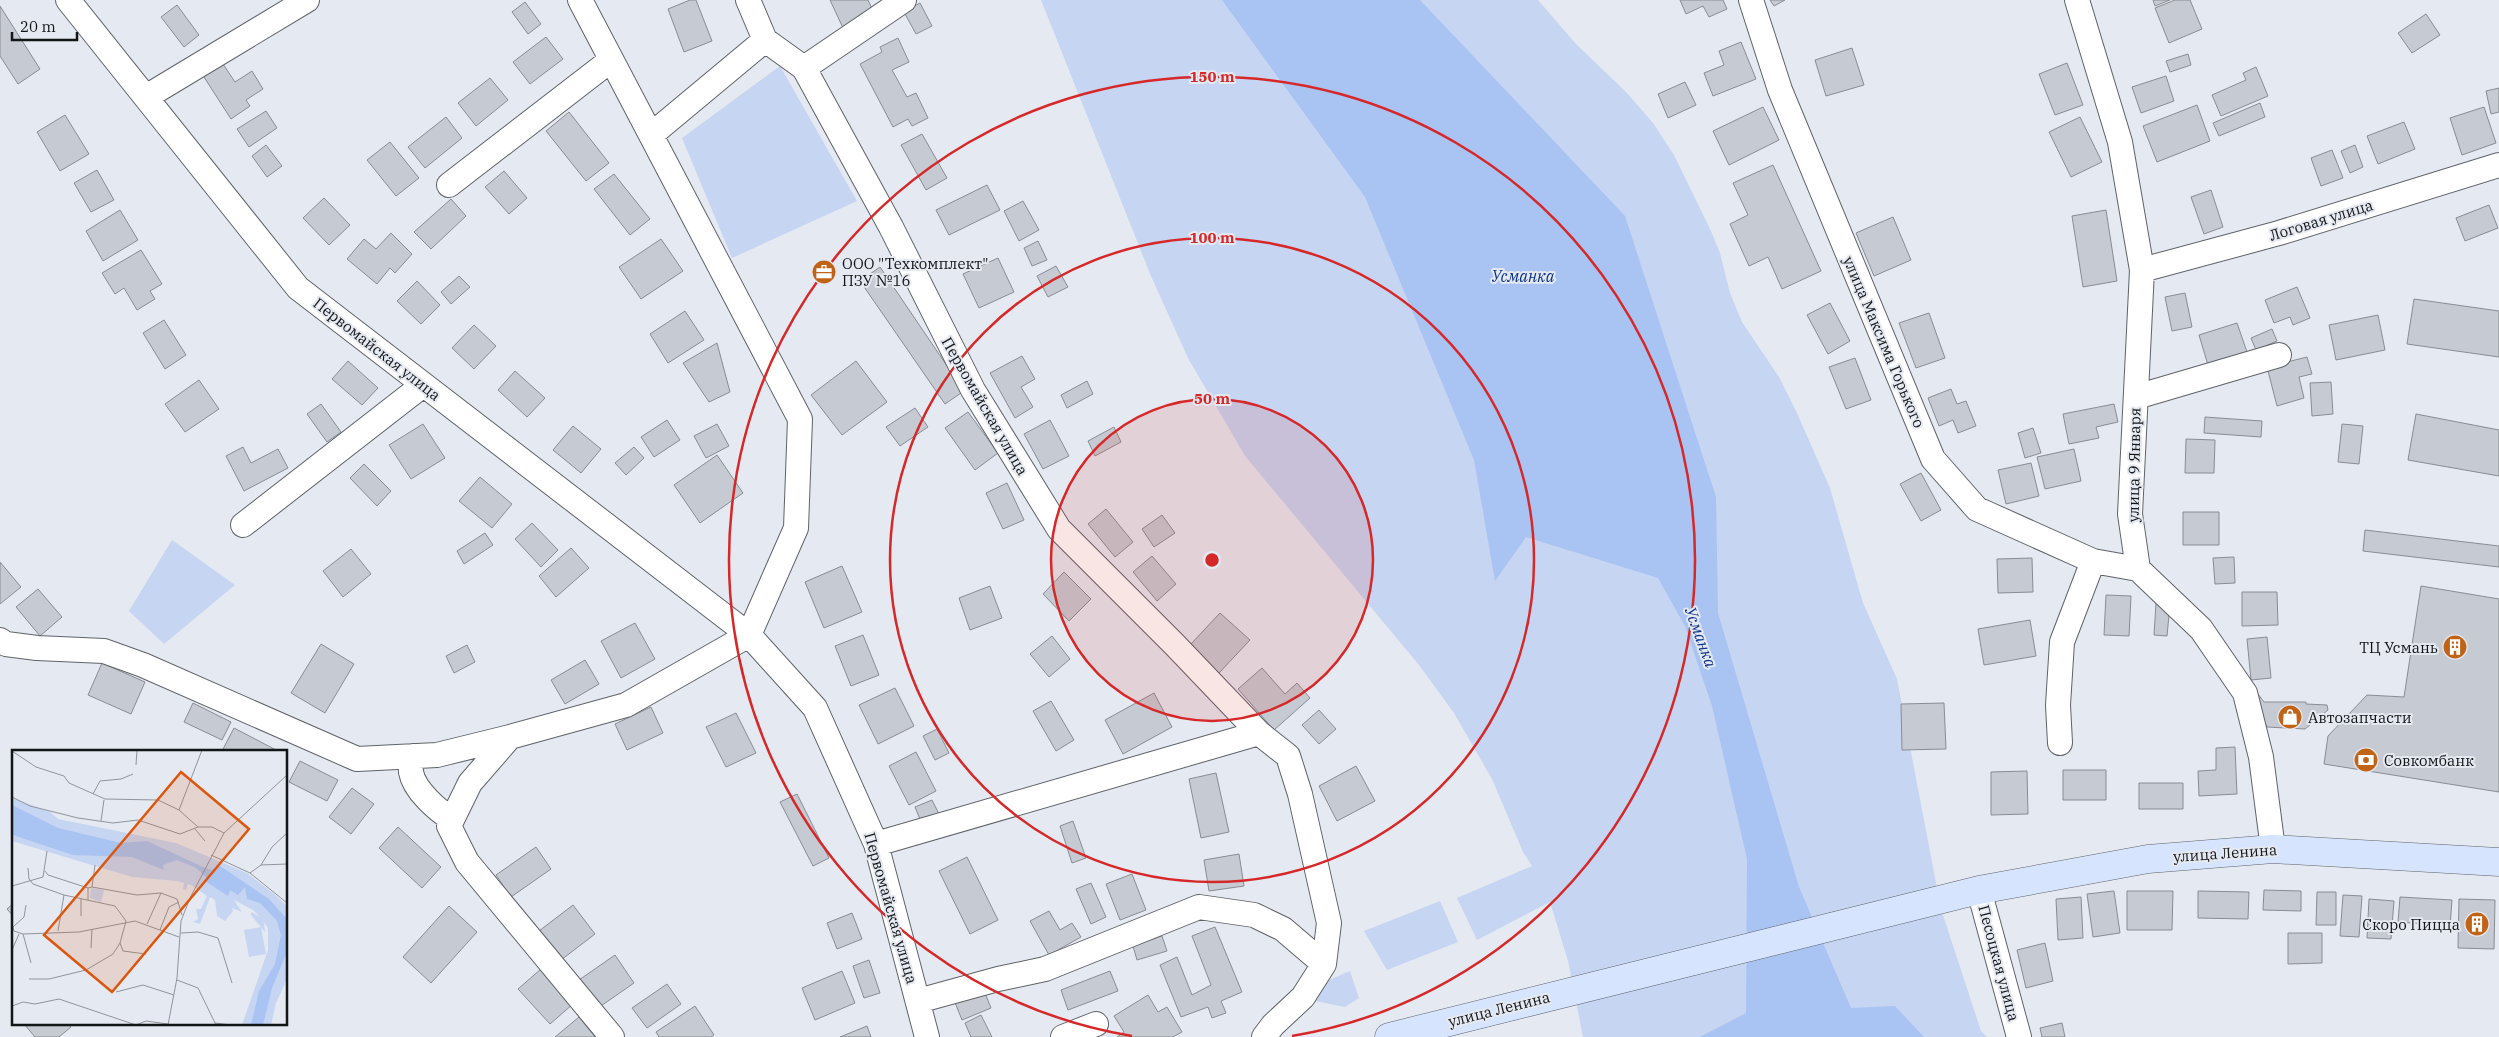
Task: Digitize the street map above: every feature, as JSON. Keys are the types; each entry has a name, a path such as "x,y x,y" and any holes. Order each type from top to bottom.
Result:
{"main road":[{"name":"улица Ленина","path":"1390,1037 1967,893 2148,858 2273,849 2499,862"}],"street":[{"name":"Первомайская улица","path":"68,0 298,288 749,635 815,708 876,844 927,1037"},
{"path":"146,97 307,0"},
{"path":"0,640 6,644 37,648 104,651 144,665 358,759 437,755 626,705 749,635 796,528 800,419 580,0"},
{"path":"651,135 765,40 748,0"},
{"path":"804,68 904,0"},
{"name":"улица Максима Горького","path":"1751,0 1780,90 1933,459 1977,509 2093,561 2138,569"},
{"name":"улица 9 Января","path":"2077,0 2120,142 2142,270 2130,514 2138,569"},
{"name":"Первомайская улица","path":"765,40 804,68 891,227 973,390 1059,529 1175,645 1259,734 1288,756 1300,794 1329,923 1324,964"},
{"path":"449,184 612,60"},
{"name":"Логовая улица","path":"2142,270 2279,233 2499,165"},
{"name":"улица 9 Января","path":"2136,397 2279,355"},
{"path":"243,525 423,385"},
{"path":"2060,743 2058,705 2062,642 2093,561"},
{"path":"2138,569 2201,629 2245,693 2261,757 2273,849"},
{"path":"876,844 1259,734"},
{"path":"510,737 470,783 449,826 467,862 612,1037"},
{"path":"413,756 410,772 422,792 441,812 452,819"},
{"name":"Песоцкая улица","path":"1967,893 2019,1037"},
{"path":"918,1002 998,979 1045,969 1199,907 1254,915 1283,929 1324,964 1303,997 1273,1025 1264,1037"},
{"path":"1063,1037 1096,1024"}],"shaded area":[{"path":"1041,0 1538,0 1576,44 1627,93 1653,123 1674,155 1720,253 1730,293 1742,322 1779,377 1830,488 1863,603 1897,679 1941,909 1981,1031 1987,1037 1583,1037 1568,961 1550,902 1477,940 1457,898 1532,866 1523,852 1492,779 1454,713 1419,665 1245,456 1188,358 1151,276"},
{"path":"780,66 857,201 732,258 682,138"},
{"path":"172,540 235,585 164,644 129,611"},
{"path":"1440,901 1458,942 1387,970 1364,931"},
{"path":"1350,971 1359,998 1345,1007 1315,1001 1329,980"}],"water":[{"name":"Усманка","path":"1222,0 1420,0 1625,216 1716,497 1718,613 1799,887 1851,1008 1895,1006 1924,1037 1700,1037 1746,1013 1747,859 1712,706 1685,626 1658,578 1526,537 1495,581 1474,460 1365,197"}],"building":[{"path":"690,0 696,0 712,41 684,52 668,9"},
{"path":"830,0 868,0 874,13 843,28"},
{"path":"1680,0 1723,0 1727,9 1709,17 1703,6 1686,14"},
{"path":"1770,0 1785,0 1774,6"},
{"path":"2153,0 2170,0 2155,6"},
{"path":"2175,0 2190,0 2202,29 2169,43 2155,8"},
{"path":"525,2 541,24 528,34 512,12"},
{"path":"920,3 932,26 916,34 904,12"},
{"path":"177,5 199,35 184,47 161,17"},
{"path":"0,6 40,69 18,84 0,56"},
{"path":"2426,14 2440,35 2412,53 2398,33"},
{"path":"546,37 563,59 530,84 513,62"},
{"path":"898,38 909,62 892,70 907,97 916,93 928,118 912,126 908,119 893,127 860,64 882,52 880,47"},
{"path":"1741,42 1756,79 1713,96 1704,73 1724,65 1719,51"},
{"path":"1852,48 1864,85 1826,96 1815,60"},
{"path":"2188,54 2191,65 2170,72 2166,61"},
{"path":"221,61 235,82 252,71 263,89 246,100 250,106 231,119 202,74"},
{"path":"2067,63 2083,105 2055,115 2039,74"},
{"path":"2256,67 2268,96 2221,116 2212,95 2246,80 2243,73"},
{"path":"2166,76 2174,101 2141,113 2132,87"},
{"path":"490,78 508,100 476,126 458,103"},
{"path":"1685,82 1696,105 1668,118 1658,94"},
{"path":"2499,88 2499,112 2491,114 2486,91"},
{"path":"2260,103 2265,117 2219,136 2213,123"},
{"path":"2197,105 2210,141 2157,162 2143,126"},
{"path":"1763,107 1779,140 1729,165 1713,131"},
{"path":"2484,107 2496,143 2462,155 2450,118"},
{"path":"266,111 277,128 249,147 237,129"},
{"path":"569,112 609,163 586,181 546,131"},
{"path":"65,115 89,154 60,171 37,132"},
{"path":"446,117 462,138 425,168 408,147"},
{"path":"2080,117 2102,162 2071,177 2049,132"},
{"path":"2404,122 2415,149 2378,164 2367,136"},
{"path":"922,134 947,178 926,190 901,145"},
{"path":"390,142 419,178 396,196 367,160"},
{"path":"266,145 282,166 267,177 252,156"},
{"path":"2355,145 2363,167 2350,173 2341,151"},
{"path":"2332,150 2343,178 2321,186 2311,158"},
{"path":"1773,165 1821,271 1782,289 1768,257 1749,266 1730,224 1748,215 1733,183"},
{"path":"97,170 114,200 91,212 74,183"},
{"path":"504,171 527,198 509,214 485,187"},
{"path":"614,174 650,219 630,235 594,189"},
{"path":"987,185 1000,210 949,235 936,210"},
{"path":"2211,190 2223,227 2204,234 2191,197"},
{"path":"324,198 350,225 329,245 303,218"},
{"path":"451,199 466,216 431,249 414,232"},
{"path":"1023,201 1039,230 1019,241 1004,211"},
{"path":"2489,205 2498,228 2465,241 2456,218"},
{"path":"120,210 138,240 103,261 86,231"},
{"path":"2106,210 2117,281 2083,287 2072,216"},
{"path":"1893,217 1911,260 1874,276 1856,233"},
{"path":"391,233 412,254 395,273 390,268 377,284 347,259 364,239 376,249"},
{"path":"661,239 683,271 641,299 619,267"},
{"path":"1038,241 1047,260 1032,266 1024,248"},
{"path":"141,250 162,284 150,291 155,299 137,310 124,288 115,294 102,273"},
{"path":"998,258 1014,292 979,308 963,274"},
{"path":"1056,266 1068,287 1048,297 1037,276"},
{"path":"880,267 964,391 945,404 860,281"},
{"path":"459,276 470,287 451,304 441,292"},
{"path":"417,281 440,305 421,324 397,301"},
{"path":"2297,287 2310,318 2293,325 2290,317 2274,323 2265,300"},
{"path":"2185,293 2192,327 2172,331 2165,297"},
{"path":"2414,299 2499,311 2499,357 2407,344"},
{"path":"1830,303 1850,341 1828,354 1807,315"},
{"path":"685,311 704,340 668,363 650,334"},
{"path":"1929,313 1945,358 1916,368 1899,323"},
{"path":"2378,315 2385,350 2336,360 2329,325"},
{"path":"164,320 186,355 165,369 143,333"},
{"path":"2237,323 2247,352 2208,365 2199,335"},
{"path":"474,325 496,346 474,369 452,348"},
{"path":"2272,329 2277,341 2256,350 2251,338"},
{"path":"717,343 730,392 709,402 683,363"},
{"path":"1022,356 1035,379 1021,387 1033,407 1015,418 990,373"},
{"path":"2307,357 2312,374 2299,377 2304,398 2277,406 2267,367"},
{"path":"1855,358 1871,400 1846,409 1829,367"},
{"path":"348,361 378,388 362,405 332,379"},
{"path":"856,361 887,402 842,435 811,395"},
{"path":"515,371 545,398 527,417 498,390"},
{"path":"199,380 219,409 185,432 165,404"},
{"path":"1087,381 1093,394 1067,408 1061,395"},
{"path":"2331,382 2333,414 2312,416 2310,383"},
{"path":"1951,389 1957,404 1966,401 1976,426 1958,433 1953,420 1939,426 1928,398"},
{"path":"321,404 341,432 327,442 307,414"},
{"path":"2114,404 2118,422 2096,427 2099,438 2069,444 2063,414"},
{"path":"915,408 928,427 900,446 886,427"},
{"path":"968,412 998,453 975,470 945,428"},
{"path":"2416,414 2499,430 2499,476 2408,460"},
{"path":"2205,417 2262,421 2261,437 2204,433"},
{"path":"667,420 680,440 654,457 641,437"},
{"path":"1050,420 1069,456 1043,469 1024,434"},
{"path":"423,424 445,458 411,479 389,445"},
{"path":"717,424 729,446 706,458 694,436"},
{"path":"2342,424 2363,426 2359,464 2338,462"},
{"path":"573,426 601,449 581,473 553,450"},
{"path":"1114,427 1121,442 1095,456 1088,441"},
{"path":"2033,428 2041,453 2025,458 2018,433"},
{"path":"2186,439 2215,440 2214,473 2185,473"},
{"path":"243,447 251,463 278,449 288,468 244,491 226,456"},
{"path":"634,447 644,458 626,475 615,463"},
{"path":"2074,449 2081,481 2045,489 2037,457"},
{"path":"717,455 743,493 700,523 674,485"},
{"path":"2031,463 2039,496 2006,504 1998,470"},
{"path":"364,464 391,491 377,506 350,478"},
{"path":"1921,473 1941,510 1921,521 1900,484"},
{"path":"480,477 512,504 492,528 459,501"},
{"path":"1007,483 1024,520 1003,529 986,493"},
{"path":"1106,509 1133,542 1115,557 1088,524"},
{"path":"2183,512 2219,512 2219,545 2183,545"},
{"path":"1162,515 1175,533 1154,547 1142,529"},
{"path":"532,523 558,550 541,567 515,539"},
{"path":"2365,530 2499,546 2499,567 2363,551"},
{"path":"485,533 493,545 464,564 457,551"},
{"path":"571,548 589,568 556,597 539,576"},
{"path":"351,549 371,574 343,597 323,571"},
{"path":"1152,556 1176,584 1157,601 1133,572"},
{"path":"2234,557 2235,583 2215,584 2213,558"},
{"path":"2032,558 2033,592 1998,593 1997,559"},
{"path":"0,562 21,587 0,604"},
{"path":"842,566 862,612 824,628 805,582"},
{"path":"1064,572 1091,599 1069,621 1043,594"},
{"path":"990,586 1002,618 970,630 959,598"},
{"name":"ТЦ Усмань","path":"2421,586 2499,599 2499,792 2324,764 2328,736 2367,695 2404,697"},
{"path":"38,589 62,617 40,636 16,607"},
{"path":"2242,592 2277,592 2278,625 2242,626"},
{"path":"2106,595 2131,596 2129,636 2104,635"},
{"path":"2156,603 2170,604 2167,636 2154,635"},
{"path":"1220,613 1250,640 1219,673 1190,645"},
{"path":"2030,620 2036,656 1984,665 1978,629"},
{"path":"635,623 655,659 621,678 601,641"},
{"path":"863,635 879,675 851,686 835,646"},
{"path":"1052,636 1070,659 1049,677 1030,654"},
{"path":"2267,637 2271,678 2251,680 2247,639"},
{"path":"321,644 354,664 325,713 291,693"},
{"path":"467,645 475,662 454,673 446,656"},
{"path":"585,660 599,684 565,704 551,680"},
{"path":"102,663 145,682 131,714 88,695"},
{"path":"1262,668 1285,694 1297,683 1310,698 1274,730 1238,689"},
{"path":"895,688 914,726 878,744 859,705"},
{"path":"1154,693 1172,727 1123,754 1105,720"},
{"path":"2258,694 2264,702 2306,702 2306,704 2327,705 2328,710 2305,729 2267,727 2252,695"},
{"path":"1051,701 1074,740 1056,751 1033,711"},
{"path":"193,703 231,722 222,740 184,722"},
{"path":"1944,703 1946,749 1902,750 1901,704"},
{"path":"651,707 663,733 627,750 615,724"},
{"path":"1319,710 1336,729 1319,744 1302,725"},
{"path":"736,713 756,753 726,767 706,727"},
{"path":"234,728 276,750 223,750"},
{"path":"937,729 949,753 935,760 923,736"},
{"path":"2235,747 2237,794 2199,796 2198,771 2216,770 2216,748"},
{"path":"916,752 936,791 909,805 889,766"},
{"path":"300,761 338,780 327,801 289,782"},
{"path":"1356,766 1375,801 1337,821 1319,786"},
{"path":"2063,770 2106,770 2106,800 2063,800"},
{"path":"2027,771 2028,814 1991,815 1991,772"},
{"path":"1216,773 1229,832 1201,838 1189,779"},
{"path":"2139,783 2183,783 2183,809 2139,809"},
{"path":"352,788 374,804 351,834 329,817"},
{"path":"797,794 829,858 813,866 780,802"},
{"path":"932,800 940,816 922,824 915,807"},
{"path":"1073,821 1086,858 1072,863 1060,826"},
{"path":"398,827 441,867 422,888 379,848"},
{"path":"536,847 551,869 511,897 496,875"},
{"path":"1239,854 1244,886 1209,891 1204,860"},
{"path":"967,857 998,920 970,934 939,871"},
{"path":"1132,874 1146,910 1120,920 1106,884"},
{"path":"1091,883 1106,917 1091,924 1076,889"},
{"path":"2264,890 2301,891 2301,911 2263,910"},
{"path":"2114,891 2120,933 2093,937 2087,894"},
{"path":"2127,891 2173,891 2172,930 2127,930"},
{"path":"2198,891 2249,892 2248,919 2198,918"},
{"path":"2317,892 2336,892 2336,925 2316,925"},
{"path":"2343,895 2362,896 2359,937 2340,936"},
{"path":"2081,897 2083,938 2058,940 2056,899"},
{"path":"2400,897 2452,900 2450,926 2398,922"},
{"path":"2369,899 2394,901 2391,939 2367,938"},
{"name":"Скоро Пицца","path":"2459,899 2495,900 2494,949 2458,948"},
{"path":"12,905 12,915 7,909"},
{"path":"573,905 595,934 561,960 539,931"},
{"path":"449,906 477,932 431,983 403,957"},
{"path":"1049,911 1060,930 1072,923 1081,937 1049,955 1030,921"},
{"path":"852,913 862,939 837,949 827,923"},
{"path":"1215,927 1242,992 1221,1001 1226,1013 1212,1018 1208,1007 1181,1017 1160,965 1177,957 1192,995 1211,985 1192,936"},
{"path":"2288,933 2322,933 2322,963 2288,964"},
{"path":"1162,936 1167,951 1137,960 1133,946"},
{"path":"2045,943 2053,981 2026,988 2017,950"},
{"path":"615,955 634,983 598,1008 579,980"},
{"path":"869,960 880,993 864,998 853,966"},
{"path":"541,969 573,1004 550,1024 518,989"},
{"path":"842,971 855,1003 815,1020 802,988"},
{"path":"1110,971 1118,991 1068,1010 1061,990"},
{"path":"667,984 681,1004 647,1028 632,1008"},
{"path":"983,988 991,1008 962,1020 954,1000"},
{"path":"1148,995 1158,1012 1167,1007 1182,1032 1173,1037 1117,1037 1124,1032 1114,1016"},
{"path":"695,1006 714,1035 711,1037 659,1037 656,1032"},
{"path":"981,1015 992,1037 971,1037 965,1023"},
{"path":"579,1017 595,1037 555,1037"},
{"path":"2062,1023 2065,1037 2042,1037 2040,1028"},
{"path":"24,1024 69,1024 71,1027 59,1037 35,1037"},
{"path":"867,1026 871,1037 840,1037"}],"place":[{"name":"ООО \"Техкомплект\" ПЗУ №16","path":"824,272"},
{"name":"ТЦ Усмань","path":"2455,647"},
{"name":"Автозапчасти","path":"2290,717"},
{"name":"Совкомбанк","path":"2366,760"},
{"name":"Скоро Пицца","path":"2477,924"}]}
